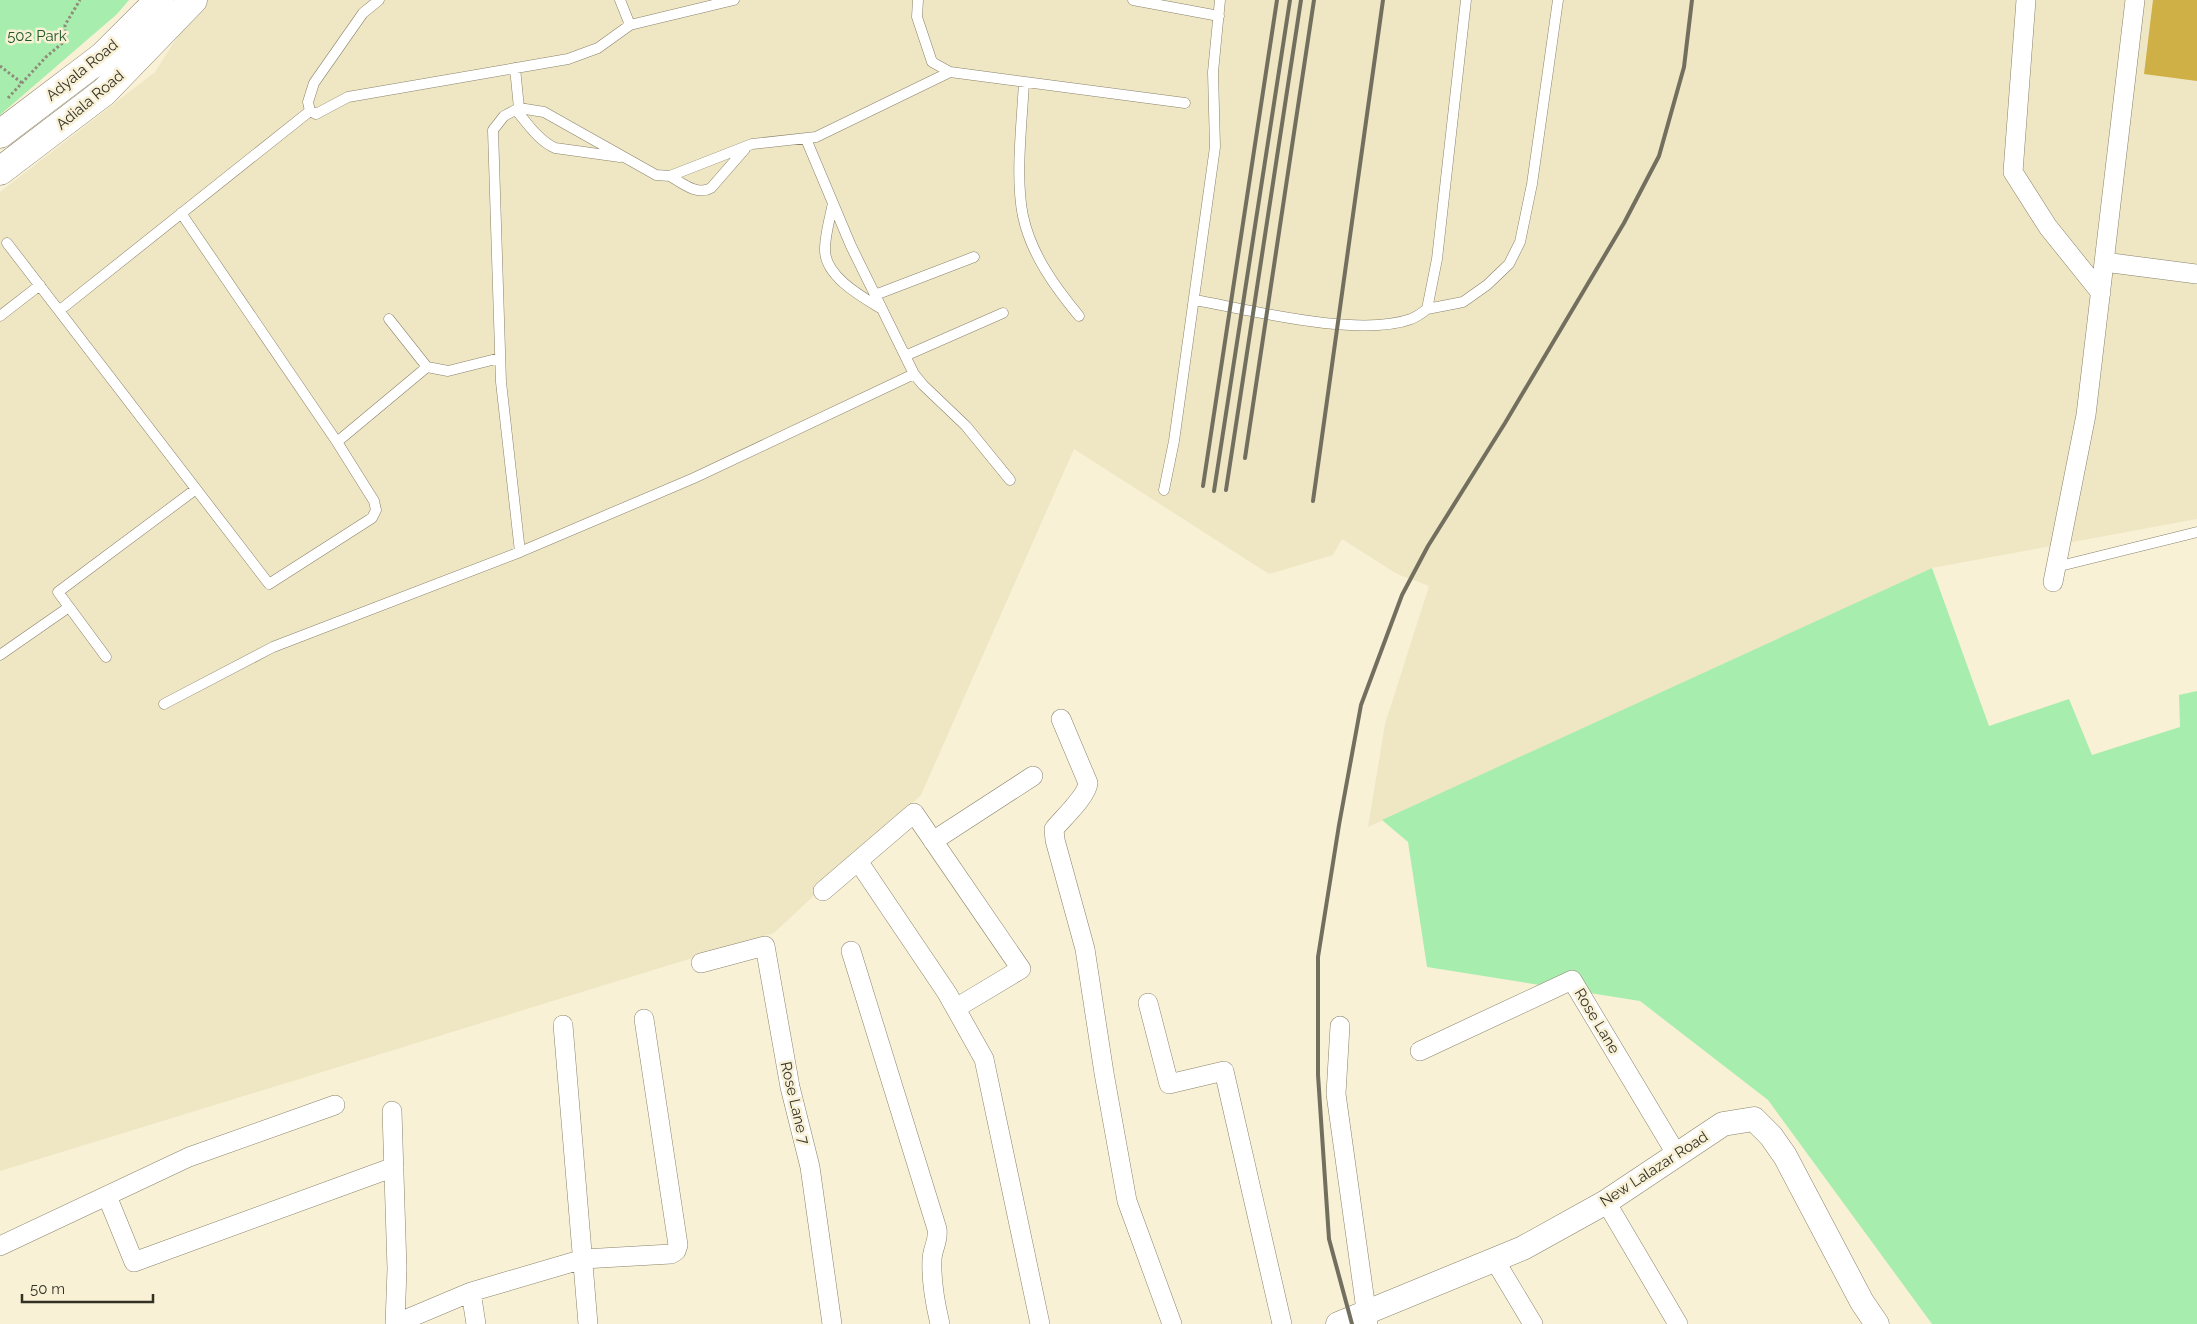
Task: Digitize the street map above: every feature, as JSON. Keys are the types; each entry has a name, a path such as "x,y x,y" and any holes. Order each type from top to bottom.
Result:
{"main road":[{"name":"Adyala Road","path":"0,134 103,56 159,0"},
{"name":"Adiala Road","path":"0,171 104,92 193,0"}],"street":[{"path":"2026,0 2013,172 2048,227 2101,293"},
{"path":"2055,575 2086,415 2132,0"},
{"path":"2104,262 2197,274"},
{"path":"1061,719 1088,783 1088,788 1054,829 1055,840 1085,949 1104,1073 1128,1201 1172,1324"},
{"path":"932,841 1033,776"},
{"path":"823,891 914,813 1021,969 956,1008"},
{"path":"858,861 956,1008 984,1059 1040,1324"},
{"name":"Rose Lane 7","path":"701,963 765,946 790,1087 810,1167 832,1324"},
{"path":"851,951 938,1229 938,1238 932,1258 932,1285 940,1324"},
{"name":"Rose Lane","path":"1420,1051 1572,980 1676,1155"},
{"path":"1148,1003 1169,1084 1224,1071 1282,1324"},
{"path":"392,1112 397,1269 395,1324 470,1292 582,1259 671,1254 676,1251 678,1245 644,1019"},
{"path":"563,1025 588,1324"},
{"path":"1340,1026 1336,1094 1367,1318"},
{"path":"0,1246 189,1157 335,1105"},
{"name":"New Lalazar Road","path":"1338,1324 1367,1318 1523,1248 1606,1202 1723,1124 1754,1119 1772,1136 1786,1156 1862,1302 1877,1324"},
{"path":"107,1196 134,1262 394,1167"},
{"path":"1606,1202 1678,1324"},
{"path":"1494,1260 1533,1324"},
{"path":"470,1292 476,1324"}],"lane":[{"path":"310,111 308,102 314,83 364,13 379,0"},
{"path":"620,0 630,25"},
{"path":"310,111 316,114 348,97 568,59 598,48 630,25 734,0"},
{"path":"918,0 917,17 932,62 950,72 1185,103"},
{"path":"1132,0 1219,16"},
{"path":"1164,490 1174,441 1195,300 1215,147 1213,72 1220,0"},
{"path":"1427,310 1437,258 1466,0"},
{"path":"1195,300 1338,324 1370,325 1411,319 1427,310 1463,302 1487,285 1509,264 1520,242 1532,184 1558,0"},
{"path":"515,68 518,109 549,146 626,157"},
{"path":"520,552 500,358 493,130 504,116 518,109 544,112 656,175 670,176 748,146 816,137 950,72"},
{"path":"1024,82 1020,189 1023,217 1046,272 1079,316"},
{"path":"60,310 310,111"},
{"path":"806,139 851,246 914,374 966,426 1010,480"},
{"path":"670,176 690,188 706,191 712,188 748,146"},
{"path":"833,202 824,251 830,265 844,285 883,310"},
{"path":"7,243 268,584 372,518 376,510 374,501 337,442 182,213"},
{"path":"876,295 974,257"},
{"path":"0,316 40,285"},
{"path":"905,356 1003,313"},
{"path":"389,319 427,366 448,371 500,358"},
{"path":"337,442 427,366"},
{"path":"164,704 273,647 520,552 694,478 914,374"},
{"path":"106,657 58,592 196,489"},
{"path":"2055,575 2197,532"},
{"path":"0,655 68,608"}],"path":[{"path":"4,103 46,57 66,40 65,25 80,0"},
{"path":"0,66 22,83"}],"shaded area":[{"path":"201,0 2197,0 2197,519 1932,568 1368,827 1385,724 1429,586 1397,574 1342,539 1333,555 1269,574 1074,449 921,795 774,933 0,1171 0,192 155,72"}],"green space":[{"name":"502 Park","path":"0,0 129,0 117,14 0,115"},
{"path":"1932,568 1989,726 2069,699 2092,755 2180,727 2179,695 2197,691 2197,1324 1932,1324 1768,1100 1640,1001 1427,967 1408,842 1382,820"}],"building":[{"path":"2153,0 2197,0 2197,81 2144,74"}],"railway":[{"path":"1203,486 1277,0"},
{"path":"1214,491 1290,0"},
{"path":"1226,490 1301,0"},
{"path":"1245,458 1314,0"},
{"path":"1313,501 1383,0"},
{"path":"1352,1324 1329,1239 1318,1075 1318,957 1339,825 1361,705 1402,595 1428,546 1505,423 1624,223 1659,156 1684,67 1692,0"}]}
